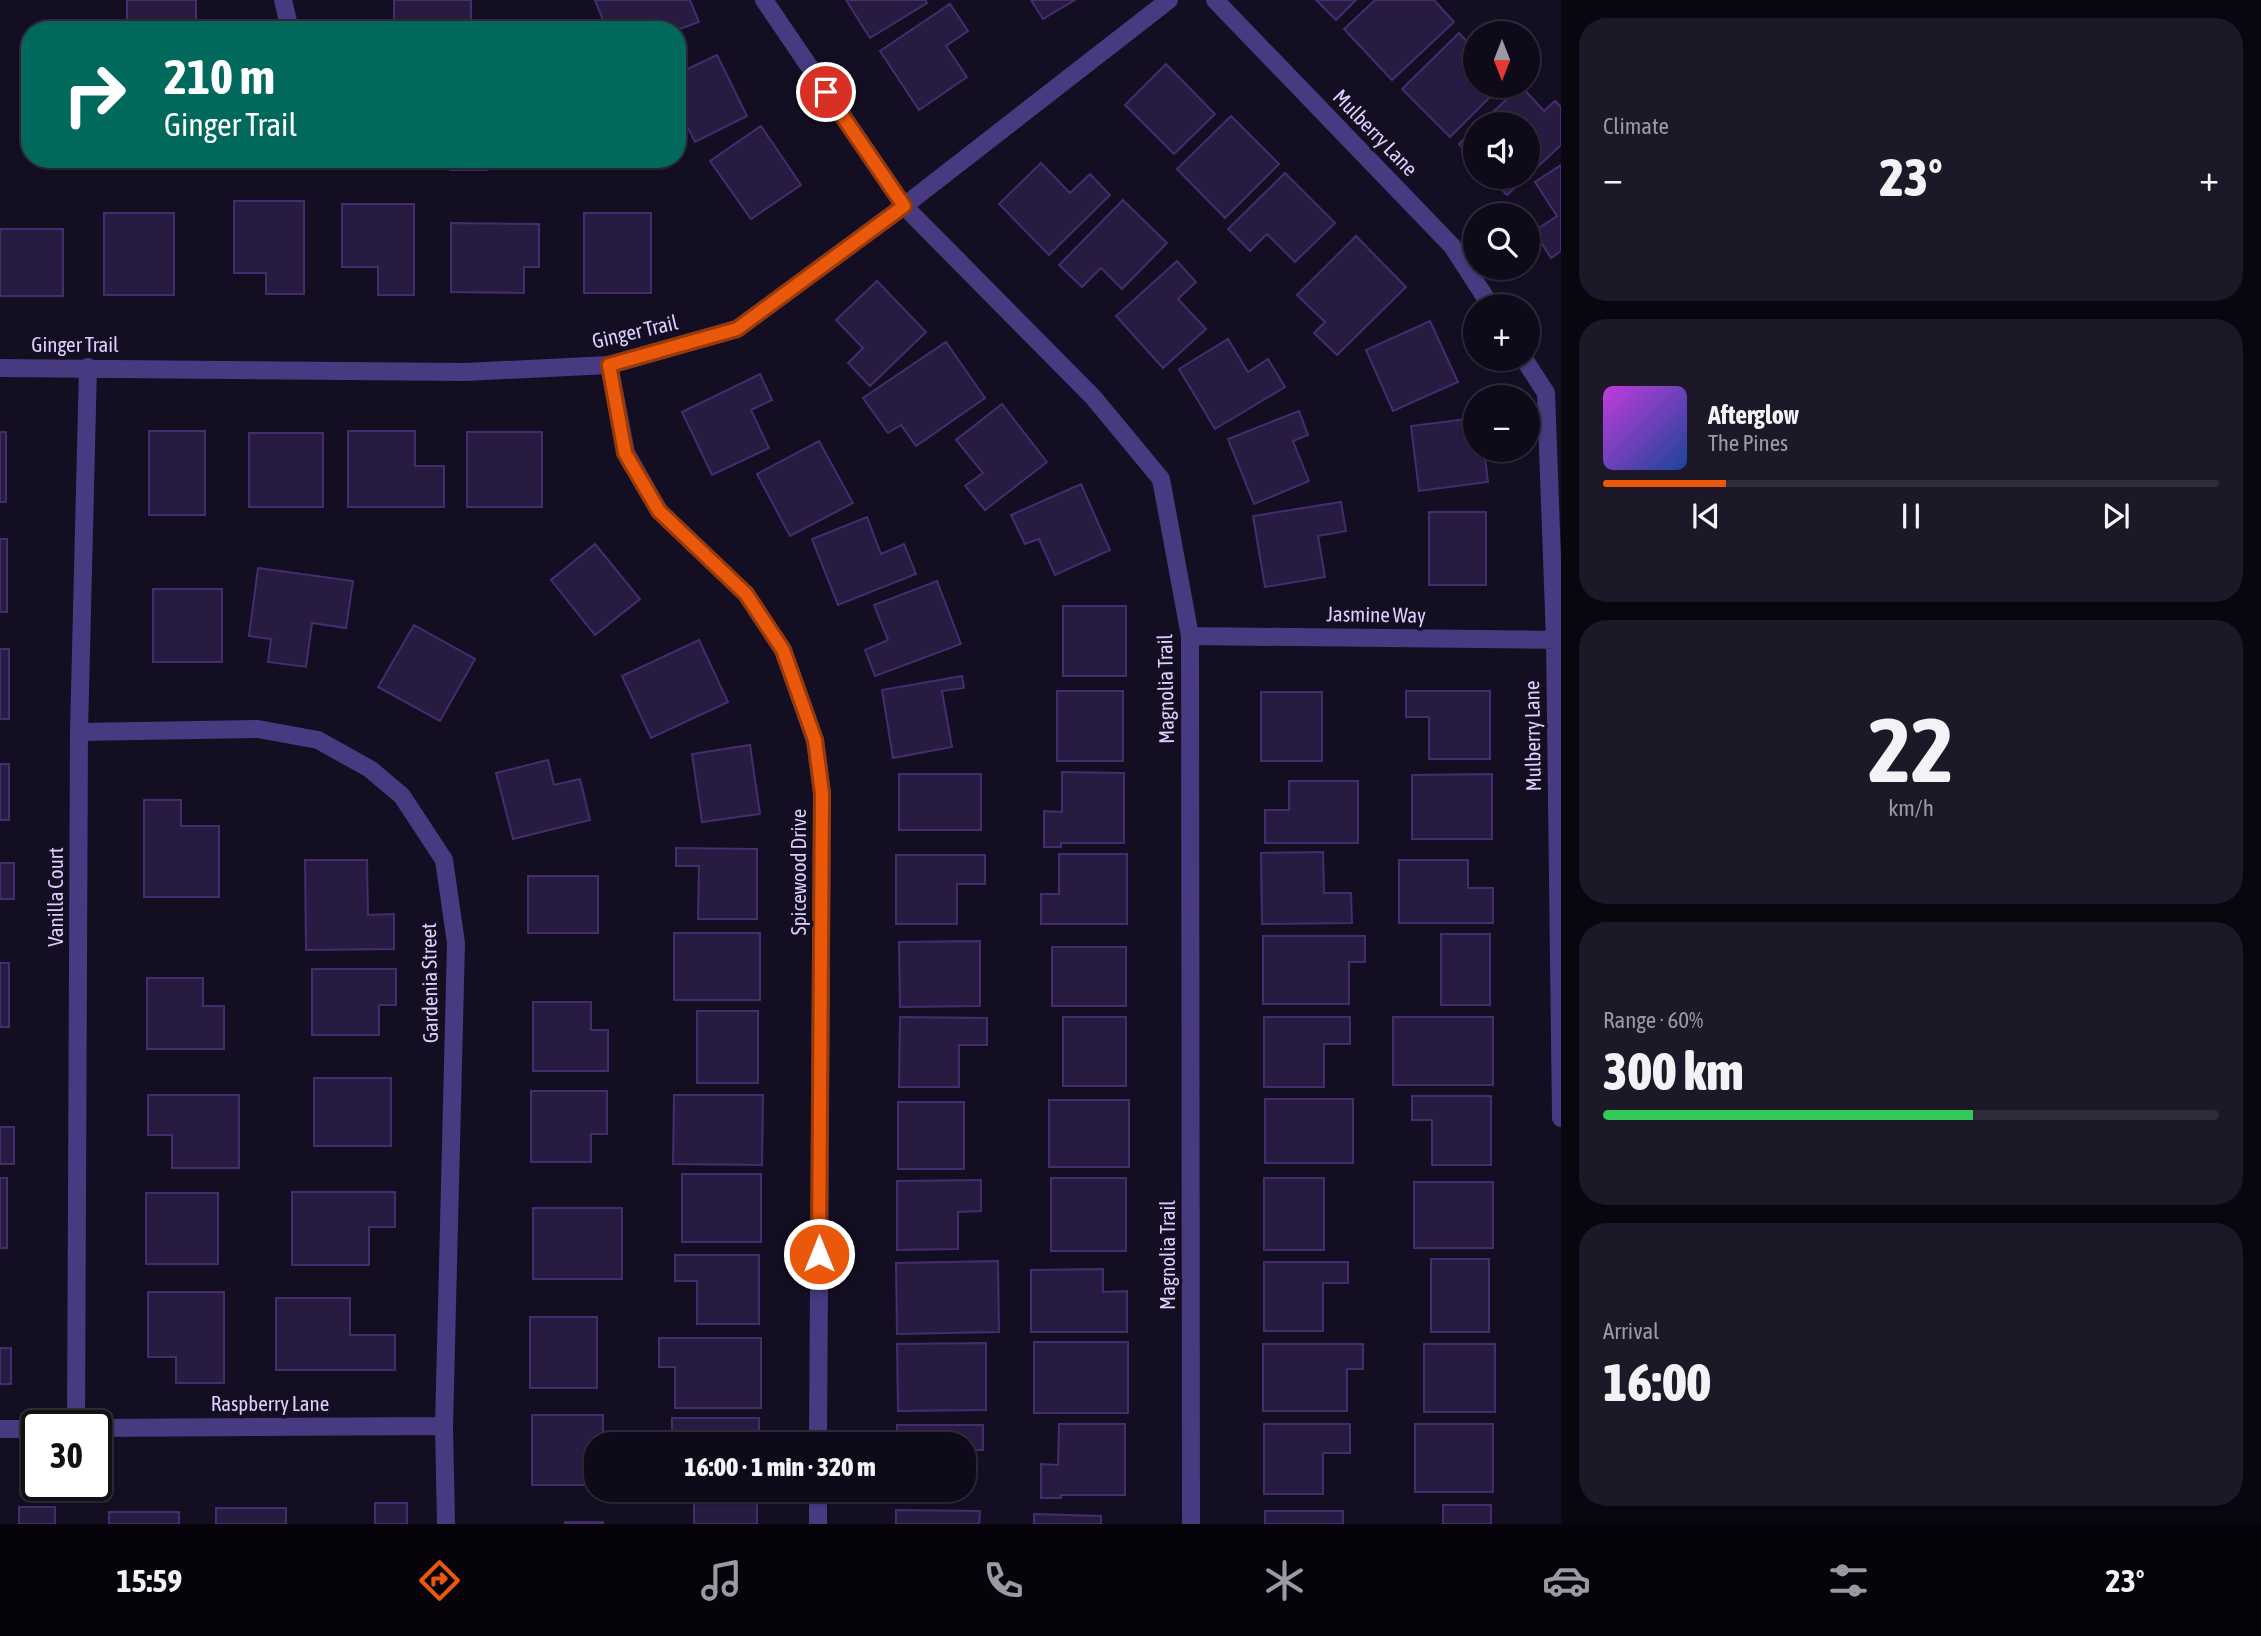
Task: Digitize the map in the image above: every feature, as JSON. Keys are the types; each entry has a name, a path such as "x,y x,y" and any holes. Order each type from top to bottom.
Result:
{"street":[{"path":"283,0 288,21"},
{"name":"Magnolia Trail","path":"764,0 904,206 1093,397 1161,479 1190,636 1191,1524"},
{"name":"Ginger Trail","path":"0,368 466,372 609,365 737,329 904,206 1168,0"},
{"name":"Mulberry Lane","path":"1215,0 1452,246 1483,294"},
{"name":"Spicewood Drive","path":"609,365 625,453 659,511 746,594 783,650 815,740 822,793 818,1432"},
{"name":"Vanilla Court","path":"76,1410 79,732 88,367"},
{"name":"Mulberry Lane","path":"1532,371 1546,393 1558,640 1561,1118"},
{"name":"Jasmine Way","path":"1190,636 1558,640"},
{"name":"Gardenia Street","path":"79,732 258,729 318,740 370,769 402,796 444,860 456,943 444,1426 446,1524"},
{"name":"Raspberry Lane","path":"112,1428 444,1426"},
{"path":"0,1429 21,1429"},
{"path":"818,1502 818,1524"}],"building":[{"path":"127,0 196,0 196,21 127,21"},
{"path":"394,0 471,0 471,21 394,21"},
{"path":"595,0 690,0 699,22 686,27 686,21 603,21"},
{"path":"846,0 925,0 927,3 870,38"},
{"path":"1031,0 1075,0 1043,19"},
{"path":"1316,0 1356,0 1336,20"},
{"path":"1375,0 1434,0 1454,22 1392,80 1344,29"},
{"path":"950,4 968,31 946,46 967,77 919,110 880,51"},
{"path":"1459,33 1463,37 1463,98 1489,98 1475,112 1463,112 1463,124 1450,137 1402,89"},
{"path":"717,55 747,116 695,142 686,124 686,70"},
{"path":"1166,64 1215,114 1174,154 1125,105"},
{"path":"1508,98 1532,98 1544,111 1555,101 1561,107 1561,145 1540,165 1540,112 1493,112"},
{"path":"1231,116 1279,164 1225,218 1177,169"},
{"path":"761,126 801,185 751,219 710,161"},
{"path":"1041,163 1070,193 1090,174 1110,195 1049,255 999,204"},
{"path":"1561,165 1561,251 1551,258 1540,241 1540,227 1557,216 1540,189 1540,179"},
{"path":"450,168 487,168 487,170"},
{"path":"1285,173 1335,223 1295,262 1267,234 1250,251 1228,229"},
{"path":"1501,189 1514,189 1507,195"},
{"path":"1123,200 1167,243 1122,289 1101,268 1082,287 1059,265"},
{"path":"234,201 304,201 304,294 266,294 266,273 234,273"},
{"path":"342,204 414,204 414,295 378,295 378,267 342,267"},
{"path":"104,213 174,213 174,295 104,295"},
{"path":"584,213 651,213 651,293 584,293"},
{"path":"451,223 539,224 539,267 524,267 524,293 451,292"},
{"path":"0,229 63,229 63,296 0,296"},
{"path":"1356,236 1406,287 1337,355 1314,333 1325,322 1297,295"},
{"path":"1177,261 1196,282 1178,299 1206,329 1163,368 1116,316"},
{"path":"877,281 926,332 870,386 848,363 863,348 836,320"},
{"path":"1430,321 1458,382 1393,411 1366,350"},
{"path":"1228,339 1248,372 1268,359 1285,387 1215,429 1179,369"},
{"path":"946,342 985,398 916,446 901,425 888,433 863,398"},
{"path":"760,374 772,400 751,410 769,448 712,475 682,412"},
{"path":"1002,404 1047,462 985,510 965,486 983,473 956,440"},
{"path":"1299,411 1308,435 1293,441 1309,481 1254,504 1228,439"},
{"path":"1463,420 1463,462 1486,462 1488,482 1419,491 1411,426"},
{"path":"149,431 205,431 205,515 149,515"},
{"path":"348,431 415,431 415,466 444,466 444,507 348,507"},
{"path":"0,432 6,432 6,502 0,502"},
{"path":"467,432 542,432 542,507 467,507"},
{"path":"249,433 323,433 323,507 249,507"},
{"path":"819,441 853,503 790,536 757,474"},
{"path":"1081,484 1110,550 1055,575 1039,539 1025,544 1011,515"},
{"path":"1341,502 1346,531 1318,536 1325,577 1265,587 1253,516"},
{"path":"1429,512 1486,512 1486,585 1429,585"},
{"path":"867,517 881,554 904,544 916,574 838,605 812,539"},
{"path":"0,539 7,539 7,612 0,612"},
{"path":"595,544 640,599 595,635 551,580"},
{"path":"258,568 353,581 346,628 312,623 306,667 268,662 271,639 249,636"},
{"path":"937,581 961,644 875,676 865,650 888,640 874,605"},
{"path":"153,589 222,589 222,662 153,662"},
{"path":"1063,606 1126,606 1126,676 1063,676"},
{"path":"414,625 475,659 440,721 378,687"},
{"path":"699,640 728,702 651,738 622,676"},
{"path":"0,649 9,649 9,719 0,719"},
{"path":"962,676 964,688 942,691 952,747 893,758 882,690"},
{"path":"1057,691 1123,691 1123,761 1057,761"},
{"path":"1406,691 1490,691 1490,759 1429,759 1429,717 1406,717"},
{"path":"1261,692 1322,692 1322,761 1261,761"},
{"path":"750,745 760,814 702,822 692,754"},
{"path":"548,760 554,785 580,779 590,820 513,839 496,773"},
{"path":"0,764 9,764 9,820 0,820"},
{"path":"1062,772 1124,773 1124,843 1061,843 1061,847 1044,847 1044,811 1062,812"},
{"path":"899,774 981,774 981,830 899,830"},
{"path":"1492,774 1492,839 1412,839 1412,775"},
{"path":"1289,781 1358,781 1358,843 1265,843 1265,810 1289,810"},
{"path":"144,800 181,800 181,826 219,826 219,897 144,897"},
{"path":"676,848 757,849 757,919 698,919 699,866 676,866"},
{"path":"1323,852 1324,893 1351,893 1352,923 1262,924 1261,853"},
{"path":"1059,854 1127,854 1127,924 1041,924 1041,894 1059,894"},
{"path":"896,855 985,855 985,884 957,884 957,924 896,924"},
{"path":"305,860 367,860 368,915 394,914 394,949 306,950"},
{"path":"1399,860 1468,860 1468,888 1493,888 1493,923 1399,923"},
{"path":"0,863 14,863 14,899 0,899"},
{"path":"528,876 598,876 598,933 528,933"},
{"path":"674,933 760,933 760,1000 674,1000"},
{"path":"1441,934 1490,934 1490,1005 1441,1005"},
{"path":"1263,936 1365,936 1365,962 1349,962 1349,1004 1263,1004"},
{"path":"980,941 980,1006 900,1007 899,942"},
{"path":"1052,947 1126,947 1126,1006 1052,1006"},
{"path":"0,963 9,963 9,1027 0,1027"},
{"path":"312,969 396,969 396,1005 379,1005 379,1035 312,1035"},
{"path":"147,978 203,978 203,1006 224,1006 224,1049 147,1049"},
{"path":"533,1002 591,1002 591,1030 608,1030 608,1071 533,1071"},
{"path":"697,1011 758,1011 758,1083 697,1083"},
{"path":"900,1017 987,1018 987,1045 959,1045 959,1087 899,1087"},
{"path":"1063,1017 1126,1017 1126,1086 1063,1086"},
{"path":"1264,1017 1350,1017 1350,1044 1324,1044 1324,1087 1264,1087"},
{"path":"1393,1017 1493,1017 1493,1085 1393,1085"},
{"path":"314,1078 391,1078 391,1146 314,1146"},
{"path":"531,1091 607,1091 607,1134 591,1134 591,1162 531,1162"},
{"path":"148,1095 239,1095 239,1168 172,1168 172,1135 148,1135"},
{"path":"674,1095 763,1095 762,1165 673,1164"},
{"path":"1412,1096 1491,1096 1491,1165 1432,1165 1432,1120 1412,1120"},
{"path":"1265,1099 1353,1099 1353,1163 1265,1163"},
{"path":"1049,1100 1129,1100 1129,1167 1049,1167"},
{"path":"898,1102 964,1102 964,1169 898,1169"},
{"path":"0,1127 14,1127 14,1164 0,1164"},
{"path":"682,1174 761,1174 761,1242 682,1242"},
{"path":"0,1178 7,1178 7,1248 0,1248"},
{"path":"1051,1178 1126,1178 1126,1251 1051,1251"},
{"path":"1264,1178 1324,1178 1324,1250 1264,1250"},
{"path":"981,1180 981,1211 958,1212 958,1249 897,1250 897,1181"},
{"path":"1414,1182 1493,1182 1493,1248 1414,1248"},
{"path":"292,1192 395,1192 395,1227 369,1227 369,1265 292,1265"},
{"path":"146,1193 218,1193 218,1264 146,1264"},
{"path":"533,1208 622,1208 622,1279 533,1279"},
{"path":"675,1255 759,1255 759,1324 697,1324 697,1281 675,1281"},
{"path":"1431,1259 1489,1259 1489,1332 1431,1332"},
{"path":"998,1261 999,1332 897,1334 896,1263"},
{"path":"1264,1262 1348,1262 1348,1283 1323,1283 1323,1331 1264,1331"},
{"path":"1103,1269 1103,1292 1127,1291 1127,1332 1031,1332 1031,1270"},
{"path":"148,1292 224,1292 224,1383 176,1383 176,1357 148,1357"},
{"path":"276,1298 350,1298 350,1335 395,1335 395,1370 276,1370"},
{"path":"530,1317 597,1317 597,1388 530,1388"},
{"path":"659,1338 761,1338 761,1408 675,1408 675,1367 659,1367"},
{"path":"1034,1342 1128,1342 1128,1413 1034,1413"},
{"path":"986,1343 986,1410 898,1411 897,1344"},
{"path":"1263,1344 1363,1344 1363,1369 1347,1369 1347,1411 1263,1411"},
{"path":"1424,1344 1495,1344 1495,1412 1424,1412"},
{"path":"0,1348 11,1348 11,1384 0,1384"},
{"path":"532,1415 603,1415 603,1432 584,1432 584,1485 532,1485"},
{"path":"672,1418 759,1418 759,1432 672,1432"},
{"path":"1059,1424 1125,1424 1125,1495 1061,1495 1061,1498 1041,1498 1041,1464 1058,1465"},
{"path":"1264,1424 1350,1424 1350,1453 1323,1453 1323,1494 1264,1494"},
{"path":"1415,1424 1493,1424 1493,1492 1415,1492"},
{"path":"897,1425 983,1425 983,1450 976,1450 976,1432 897,1432"},
{"path":"694,1502 757,1502 757,1524 694,1524"},
{"path":"375,1503 407,1503 407,1524 375,1524"},
{"path":"1443,1505 1491,1505 1491,1524 1443,1524"},
{"path":"19,1507 55,1507 55,1524 19,1524"},
{"path":"216,1508 286,1508 286,1524 216,1524"},
{"path":"896,1510 980,1511 979,1524 896,1524"},
{"path":"1265,1511 1343,1511 1343,1524 1265,1524"},
{"path":"109,1512 179,1512 179,1524 109,1524"},
{"path":"1034,1514 1101,1516 1101,1524 1034,1524"},
{"path":"603,1522 603,1524 565,1524"}],"route":[{"path":"819,1254 822,793 815,740 783,650 746,594 659,511 625,453 609,365 737,329 904,206 826,92"}]}
